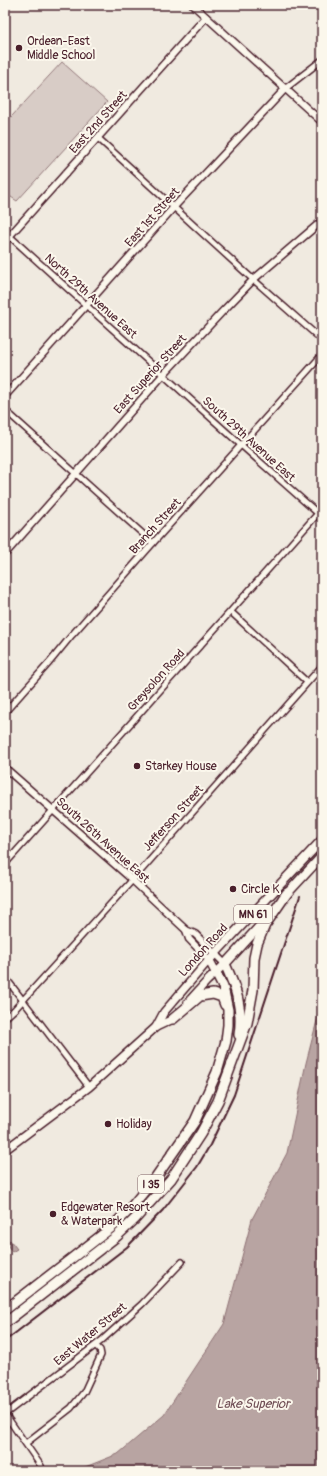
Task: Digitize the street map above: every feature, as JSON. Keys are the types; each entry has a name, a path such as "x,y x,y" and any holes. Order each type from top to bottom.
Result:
{"highway":[{"name":"London Road","path":"208,960 322,840"},
{"name":"MN 61","path":"287,894 322,856"},
{"name":"London Road","path":"225,964 287,894"},
{"path":"236,1050 247,1023 252,1000 254,958 257,944 265,926 287,894"},
{"path":"208,960 216,972"},
{"name":"I 35","path":"5,1323 117,1236 135,1219 171,1179 201,1133 218,1101 236,1050 239,1032 240,1015 238,996 225,964"},
{"name":"I 35","path":"5,1310 111,1228 128,1211 156,1177 195,1121 217,1072 226,1041 228,1010 223,987 216,972"},
{"path":"173,1019 200,996 206,995 213,994 222,997 228,1010"}],"main road":[{"name":"London Road","path":"156,1027 164,1012 208,960"},
{"name":"London Road","path":"5,1150 89,1087 156,1027 173,1019 225,964"}],"street":[{"path":"193,5 322,122"},
{"name":"East 2nd Street","path":"5,241 7,234 98,138 206,17"},
{"name":"East 1st Street","path":"5,396 174,208 286,88 322,60"},
{"path":"98,138 322,340"},
{"name":"East Superior Street","path":"5,554 163,375 254,279 322,221"},
{"name":"North 29th Avenue East","path":"7,234 163,375"},
{"name":"Branch Street","path":"5,712 153,543 322,355"},
{"name":"South 29th Avenue East","path":"163,375 241,445 321,513"},
{"path":"5,410 153,543"},
{"name":"Greysolon Road","path":"5,864 321,513"},
{"path":"231,612 307,682"},
{"name":"Jefferson Street","path":"5,1018 132,880 322,666"},
{"name":"South 26th Avenue East","path":"5,768 132,880 186,930 195,934 225,964"},
{"name":"South 26th Avenue East","path":"186,930 189,939 208,960"},
{"path":"5,977 89,1087"},
{"name":"East Water Street","path":"5,1414 96,1346 142,1304 182,1262"},
{"path":"26,1443 71,1408 84,1392 101,1355 100,1350 96,1346"},
{"path":"5,1414 41,1466"}],"shaded area":[{"path":"62,62 107,102 17,201 5,193 5,122"}],"water":[{"name":"Lake Superior","path":"322,1001 322,1471 75,1471 118,1454 164,1415 224,1324 252,1219 287,1153 306,1063"},
{"path":"10,1240 17,1249 12,1252 6,1243"}],"railway":[{"path":"5,1341 127,1247 163,1210 197,1167 210,1145 234,1095 300,896"}],"place":[{"name":"Ordean-East Middle School","path":"19,48"},
{"name":"Starkey House","path":"137,766"},
{"name":"Circle K","path":"233,889"},
{"name":"Holiday","path":"108,1124"},
{"name":"Edgewater Resort & Waterpark","path":"53,1214"}]}
